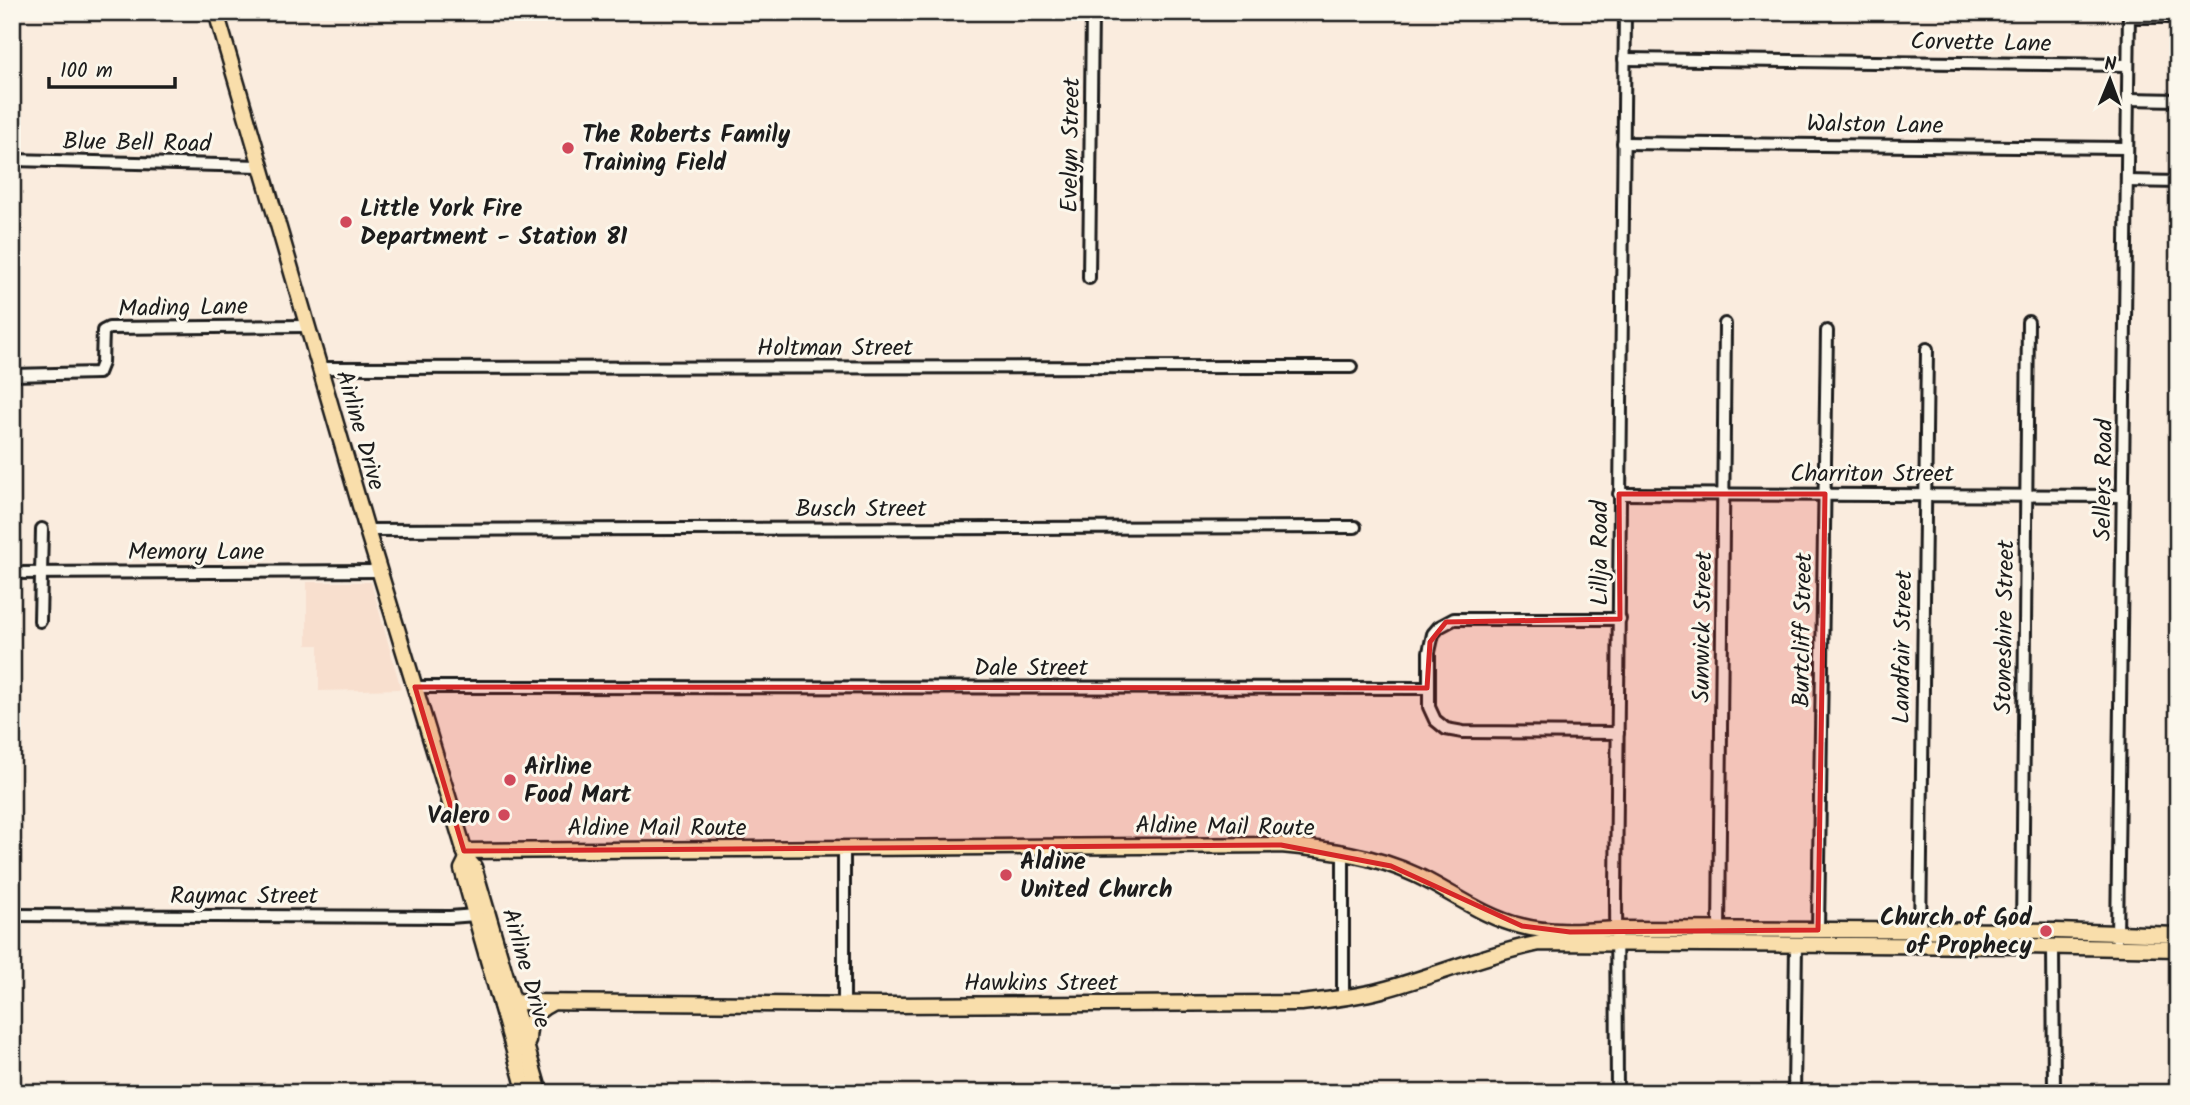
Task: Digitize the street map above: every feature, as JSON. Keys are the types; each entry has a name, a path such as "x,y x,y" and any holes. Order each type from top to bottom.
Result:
{"main road":[{"name":"Airline Drive","path":"216,12 379,571 466,855 474,867 526,1093"},
{"name":"Aldine Mail Route","path":"466,855 1281,845 1368,858 1414,874 1500,920 1522,926 1570,932 1616,937 1796,945 2022,931 2178,949"},
{"name":"Airline Drive","path":"466,855 462,869 475,915 527,1051 540,1093"},
{"name":"Aldine Mail Route","path":"1561,944 1616,937 1719,931 1818,930 2053,946 2178,935"},
{"name":"Hawkins Street","path":"507,1004 1261,1004 1343,998 1382,990 1511,949 1540,943 1561,944"},
{"path":"527,1051 528,1027 533,1016 550,1003"}],"street":[{"name":"Evelyn Street","path":"1089,278 1092,12"},
{"name":"Lillja Road","path":"1617,1093 1619,494 1625,12"},
{"path":"2129,15 2178,18"},
{"name":"Sellers Road","path":"2117,941 2129,15"},
{"name":"Corvette Lane","path":"1624,59 2128,65"},
{"path":"2128,99 2178,100"},
{"name":"Walston Lane","path":"1623,143 2127,148"},
{"name":"Blue Bell Road","path":"12,160 261,166"},
{"path":"2127,181 2178,182"},
{"name":"Stoneshire Street","path":"2022,931 2028,323"},
{"name":"Sunwick Street","path":"1719,931 1725,324"},
{"name":"Mading Lane","path":"12,375 98,373 102,363 103,331 109,328 308,326"},
{"name":"Burtcliff Street","path":"1818,930 1827,331"},
{"name":"Landfair Street","path":"1920,939 1927,349"},
{"name":"Holtman Street","path":"320,368 1351,367"},
{"name":"Charriton Street","path":"1619,494 2123,496"},
{"name":"Busch Street","path":"367,530 1355,527"},
{"path":"40,621 42,529"},
{"name":"Memory Lane","path":"12,573 379,571"},
{"path":"1618,733 1463,732 1446,729 1435,720 1429,707 1427,688 1430,642 1438,627 1446,622 1473,619 1620,619"},
{"name":"Dale Street","path":"415,687 1427,688"},
{"path":"844,849 844,1004"},
{"path":"1343,853 1343,998"},
{"name":"Raymac Street","path":"12,915 475,915"},
{"path":"1794,1093 1796,945"},
{"path":"2053,946 2054,1093"}],"highlighted area":[{"path":"1619,494 1825,494 1818,930 1570,932 1522,926 1391,866 1281,845 464,851 415,687 1427,688 1430,642 1446,622 1620,619"}],"shaded area":[{"path":"307,582 371,582 401,689 319,691 319,645 307,645"}],"place":[{"name":"The Roberts Family Training Field","path":"568,148"},
{"name":"Little York Fire Department - Station 81","path":"346,222"},
{"name":"Airline Food Mart","path":"510,780"},
{"name":"Valero","path":"504,815"},
{"name":"Aldine United Church","path":"1006,875"},
{"name":"Church of God of Prophecy","path":"2046,931"}]}
